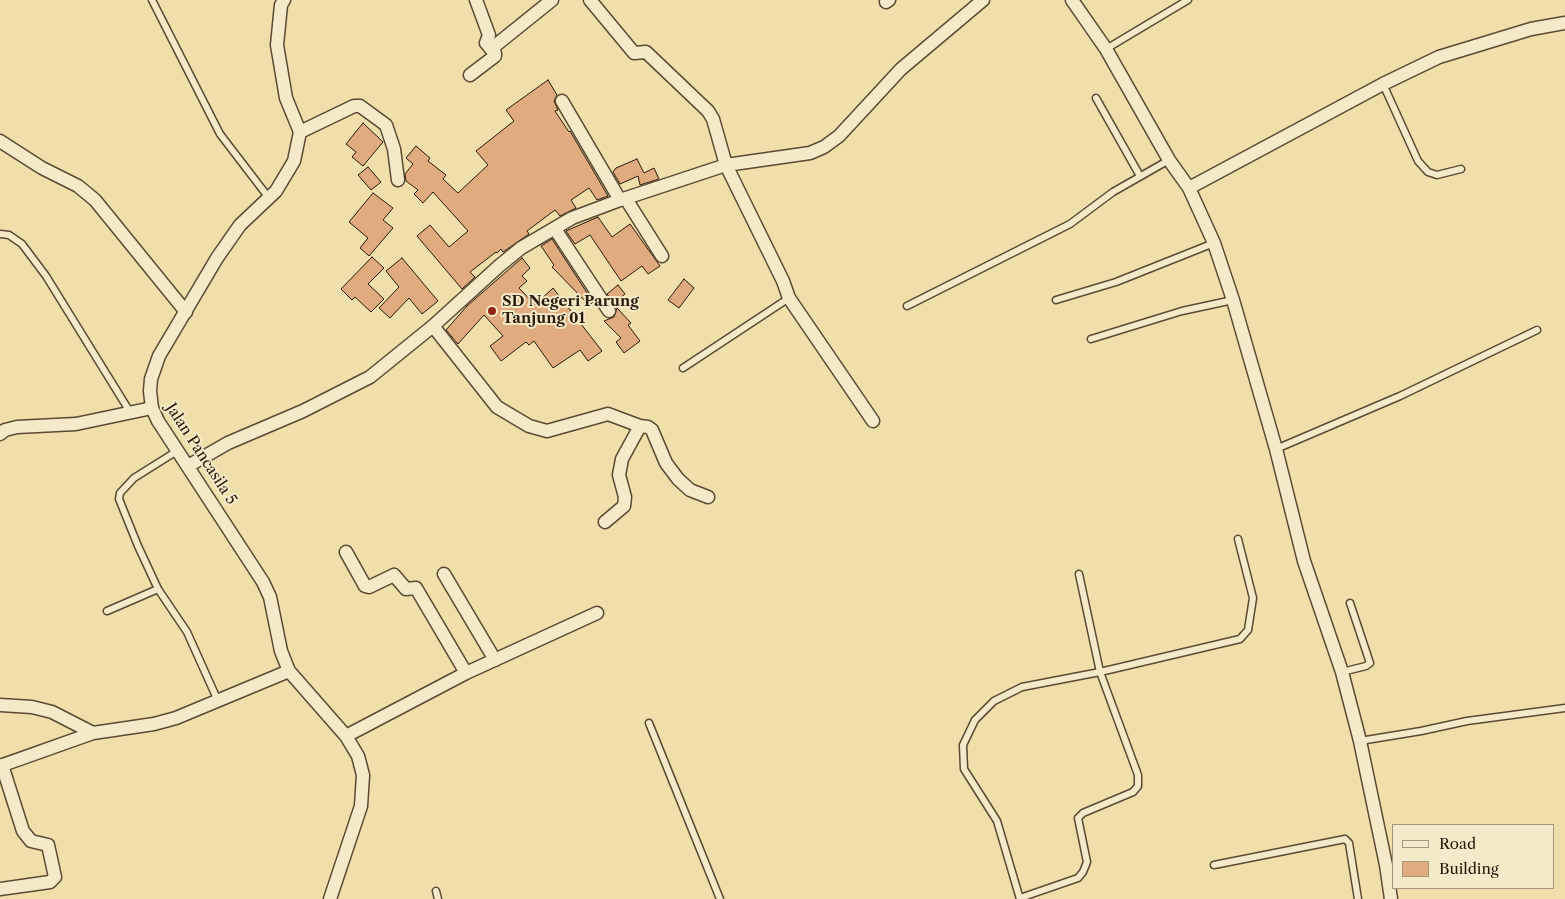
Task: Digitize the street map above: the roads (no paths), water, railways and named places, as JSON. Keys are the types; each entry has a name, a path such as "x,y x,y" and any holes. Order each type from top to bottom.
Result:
{"street":[{"path":"284,0 281,5 277,32 280,72 286,98 300,132 354,106 360,106 386,125 394,149 398,180"},
{"path":"470,75 495,56 495,53 486,43 489,36 476,0"},
{"path":"491,49 552,0"},
{"path":"590,0 634,53 646,52 708,111 713,119 726,165 783,281 789,298 873,421"},
{"path":"188,466 228,443 304,412 370,377 433,326 521,248 572,218 726,165 810,152 824,147 839,136 901,69 983,0"},
{"path":"1072,0 1106,49 1169,160 1189,188 1214,243 1233,300 1276,449 1304,561 1342,672 1360,741 1386,865 1391,899"},
{"path":"1189,188 1383,84 1439,57 1531,30 1565,23"},
{"path":"562,101 623,199 662,256"},
{"name":"Jalan Pancasila 5","path":"300,132 294,161 269,198 240,225 217,258 159,356 150,379 152,408 177,451 263,582 270,597 281,651 289,671 346,736 358,756 363,775 361,806 330,899"},
{"path":"0,141 42,168 78,186 95,200 186,312"},
{"path":"555,229 609,311"},
{"path":"433,326 497,408 528,426 547,431 608,414 640,426 648,427 652,430 666,464 684,486 708,497"},
{"path":"0,434 17,426 76,424 152,408"},
{"path":"605,522 624,506 625,497 619,475 622,460 640,426"},
{"path":"346,552 365,586 369,587 394,574 406,589 416,588 466,674"},
{"path":"444,574 495,660"},
{"path":"346,736 466,674 597,613"},
{"path":"0,889 50,882 55,877 48,845 31,841 23,831 1,765 93,733 154,724 176,718 289,671"},
{"path":"0,705 32,707 52,712 93,733"}],"lane":[{"path":"152,0 220,134 269,198"},
{"path":"1106,49 1188,0"},
{"path":"1383,84 1418,161 1428,172 1437,175 1461,169"},
{"path":"1096,98 1140,176"},
{"path":"907,306 1070,224 1113,192 1169,160"},
{"path":"0,234 9,235 22,244 46,276 130,412"},
{"path":"1056,300 1116,282 1214,243"},
{"path":"683,368 789,298"},
{"path":"1091,339 1182,311 1233,300"},
{"path":"1276,449 1400,396 1537,330"},
{"path":"177,451 134,478 120,492 119,499 158,589 187,632 218,702"},
{"path":"1080,574 1100,672 1138,775 1137,789 1083,813 1078,818 1086,862 1084,872 1078,878 1020,898 997,821 964,769 963,745 975,720 985,708 1008,692 1022,687 1100,672 1240,638 1248,630 1253,598 1238,539"},
{"path":"107,611 158,589"},
{"path":"1342,672 1366,666 1370,663 1350,603"},
{"path":"1360,741 1467,721 1565,708"},
{"path":"649,723 720,899"},
{"path":"1214,865 1346,839 1349,843 1358,899"},
{"path":"436,890 438,899"}],"place":[{"name":"SD Negeri Parung Tanjung 01","path":"492,311"}]}
